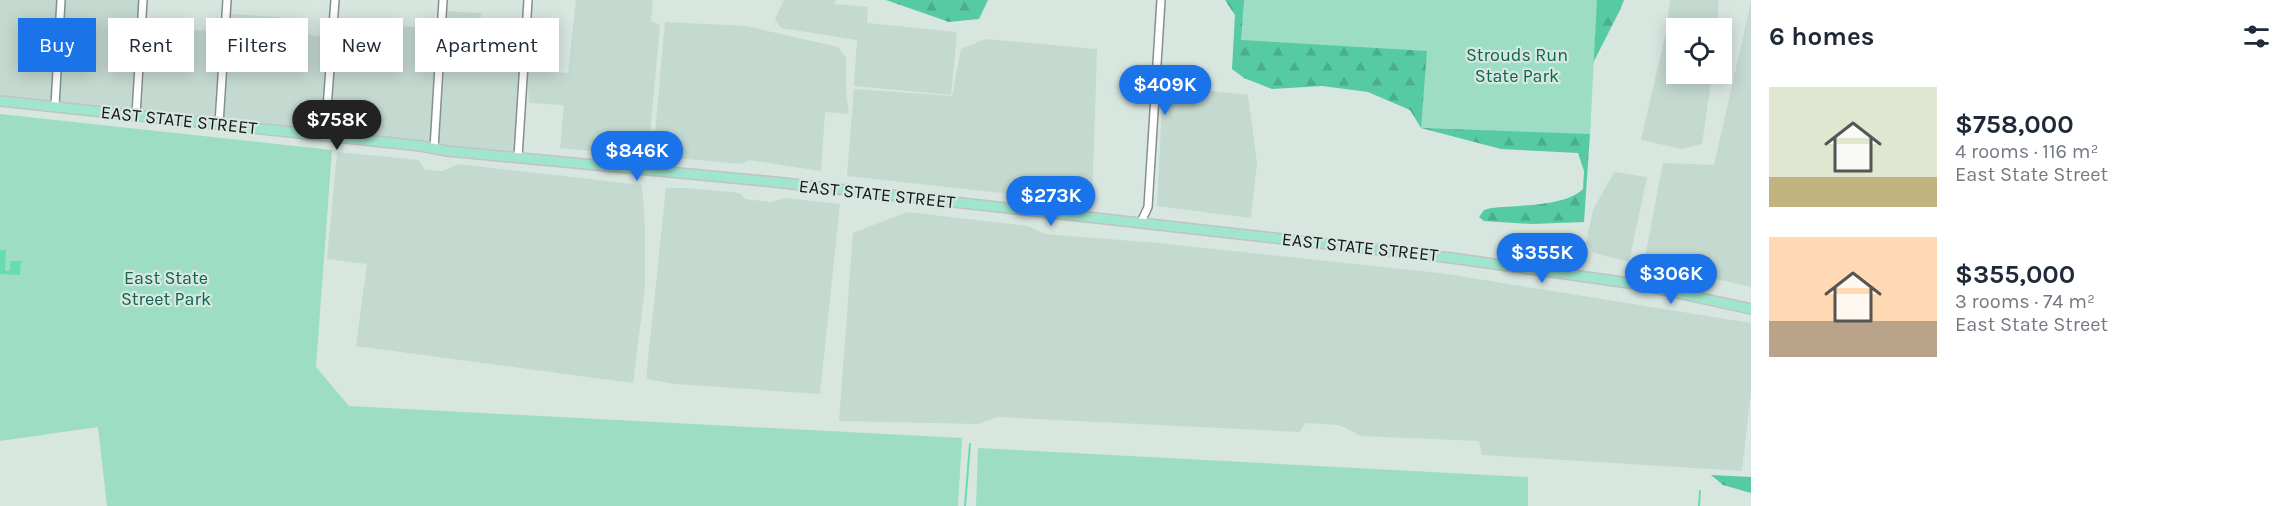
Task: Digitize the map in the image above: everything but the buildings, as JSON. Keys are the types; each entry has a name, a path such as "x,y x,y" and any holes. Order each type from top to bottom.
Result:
{"main road":[{"name":"EAST STATE STREET","path":"0,100 434,149 775,182 1452,258 1537,269 1682,293 1751,309"}],"street":[{"path":"55,106 61,0"},
{"path":"136,115 143,0"},
{"path":"219,124 227,0"},
{"path":"325,136 335,0"},
{"path":"434,149 443,0"},
{"path":"518,157 528,0"},
{"path":"1141,222 1148,207 1161,0"}],"shaded area":[{"path":"0,0 143,0 142,18 108,18 108,72 194,72 194,30 206,31 206,72 308,72 308,35 320,36 320,72 403,72 403,26 415,27 415,72 521,72 518,157 0,101"},
{"path":"576,0 653,0 651,21 660,25 648,156 560,148 564,105 529,103 527,72 568,73"},
{"path":"784,0 836,0 834,4 868,7 867,23 957,32 951,95 854,86 857,40 781,28 775,19"},
{"path":"1670,0 1719,0 1717,18 1668,18"},
{"path":"1751,2 1751,287 1644,263 1663,163 1714,165"},
{"path":"443,11 481,13 481,18 442,18"},
{"path":"229,14 280,17 229,18"},
{"path":"665,22 746,26 838,47 846,58 849,114 825,112 821,171 749,160 742,164 653,156"},
{"path":"1666,32 1666,84 1711,84 1702,144 1682,149 1641,140"},
{"path":"986,39 1097,49 1092,203 847,176 854,89 952,96 961,49"},
{"path":"1163,85 1248,95 1257,163 1251,218 1157,206"},
{"path":"337,152 419,160 425,170 443,171 458,164 642,185 645,288 633,383 356,346 367,264 327,259"},
{"path":"1614,172 1647,177 1629,262 1594,253 1586,243 1593,210"},
{"path":"666,188 740,193 745,199 771,202 785,198 840,204 820,394 676,384 646,379"},
{"path":"907,212 1028,226 1045,234 1158,243 1440,273 1751,323 1751,391 1742,471 1482,455 1479,441 1361,436 1339,425 1305,423 1300,432 997,417 979,424 839,421 853,233"},
{"path":"0,250 6,250 5,271 10,271 10,261 21,261 20,275 0,274"}],"green space":[{"path":"886,0 988,0 979,19 949,22"},
{"name":"Strouds Run State Park","path":"1225,0 1624,0 1591,67 1590,134 1584,222 1532,224 1484,221 1479,217 1484,210 1491,208 1553,202 1575,195 1583,189 1584,171 1578,153 1501,149 1421,128 1410,110 1368,92 1322,86 1272,89 1244,78 1232,69 1235,15"},
{"name":"Strouds Run State Park","path":"1244,0 1597,0 1590,134 1421,128 1427,51 1241,40"},
{"name":"East State Street Park","path":"0,114 332,150 316,367 349,406 962,438 958,506 107,506 98,427 0,441"},
{"path":"978,448 1528,477 1528,506 976,506"},
{"path":"1711,475 1751,477 1751,493 1723,485"}],"waterway":[{"path":"965,506 970,444"},
{"path":"1699,506 1700,491"}]}
